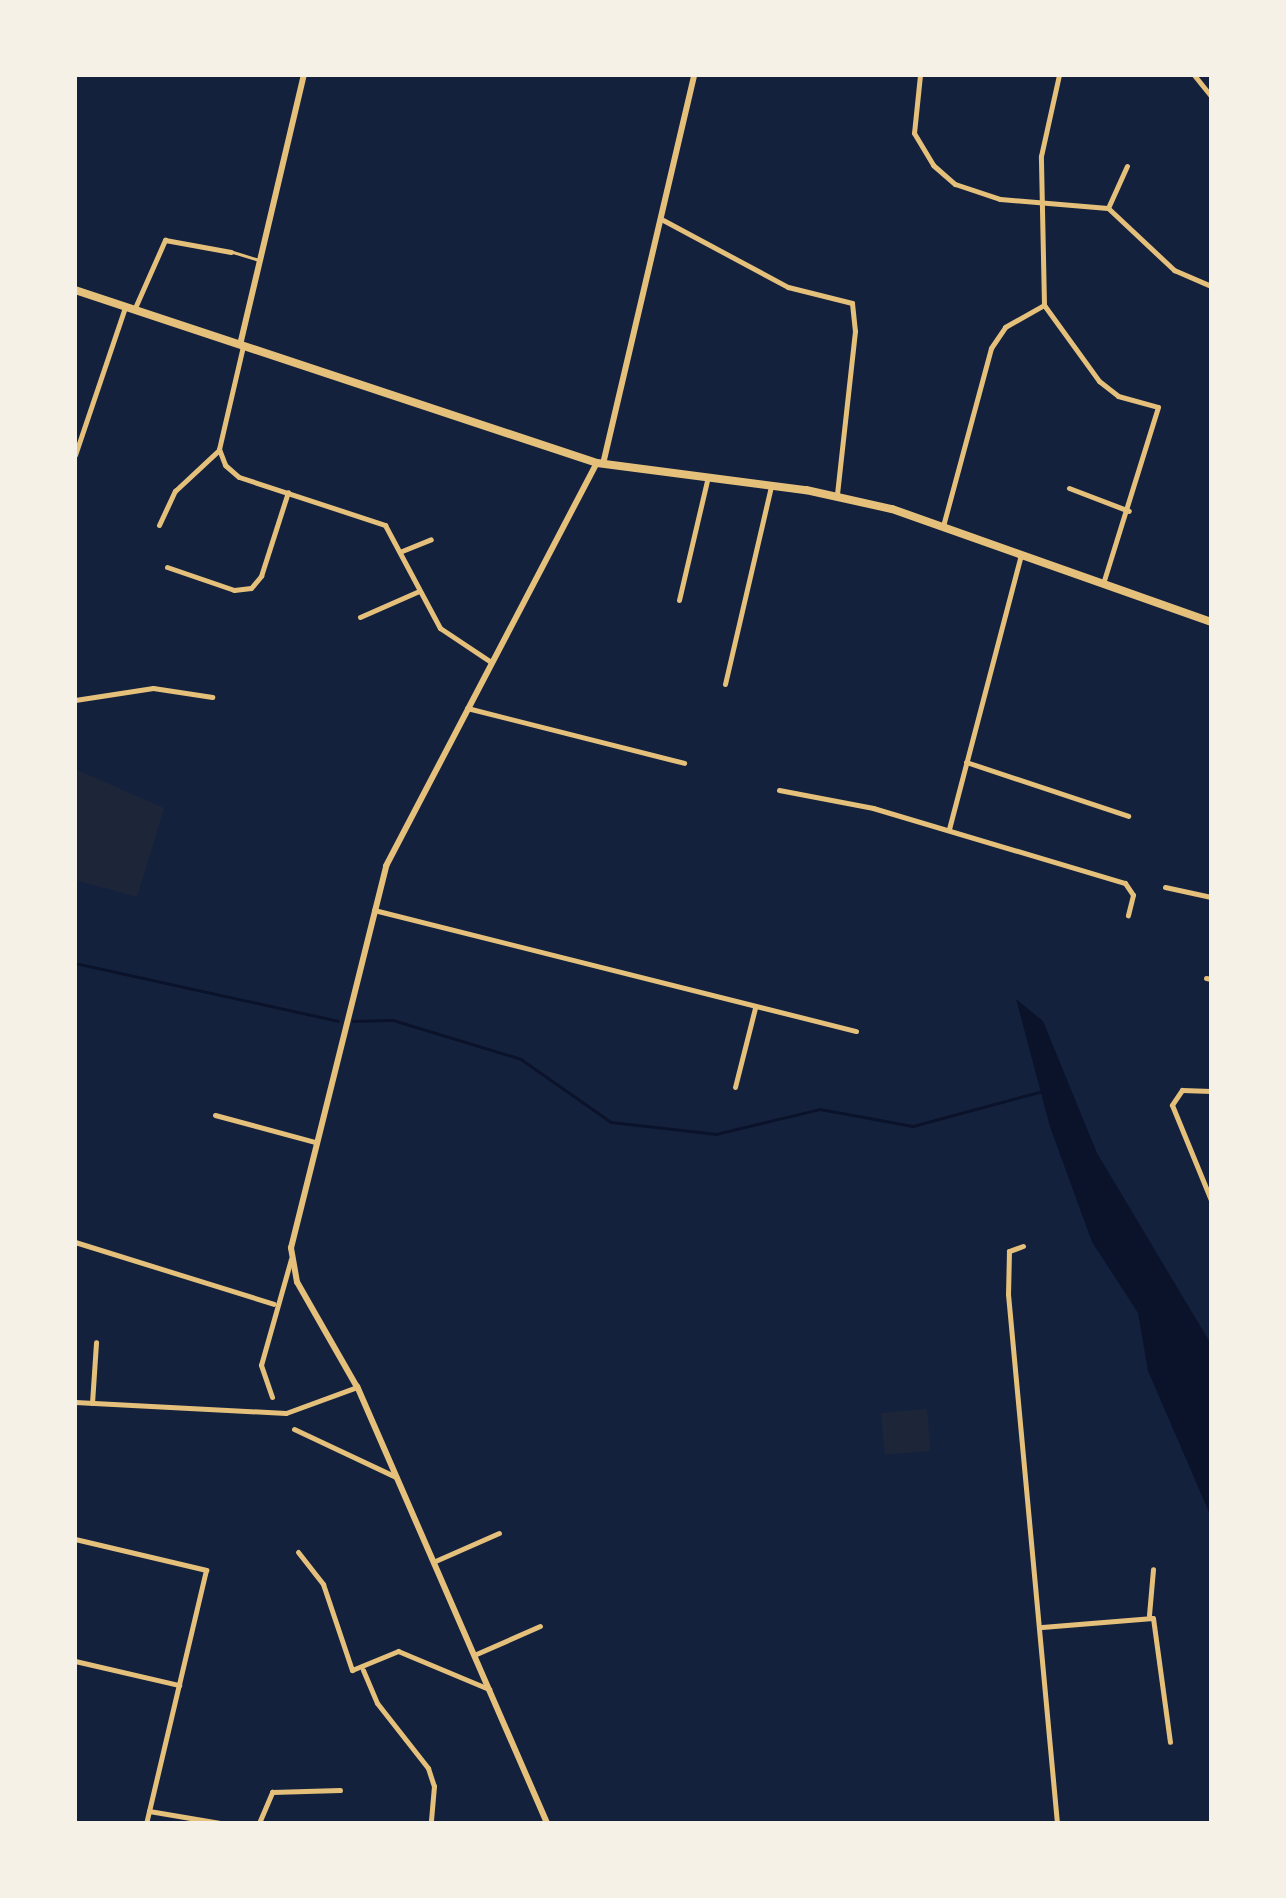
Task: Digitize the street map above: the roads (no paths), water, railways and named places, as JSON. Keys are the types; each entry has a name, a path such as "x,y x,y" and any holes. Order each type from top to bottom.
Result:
{"main road":[{"path":"75,290 600,463 708,481 837,495 943,526 1211,622"}],"street":[{"path":"159,525 175,491 219,450 304,75"},
{"path":"272,1397 261,1365 274,1304 291,1259 315,1142 373,910 396,843 600,463 663,220 694,75"},
{"path":"919,75 914,134 933,165 976,194 1108,208 1174,270 1211,286"},
{"path":"1059,75 1042,147 1044,305 1110,390 1158,407 1129,511 1103,584"},
{"path":"1194,75 1211,96"},
{"path":"1204,87 1211,81"},
{"path":"1108,208 1127,166"},
{"path":"663,220 788,287 852,303 855,331 837,495"},
{"path":"134,310 164,240 231,252"},
{"path":"943,526 990,348 1005,327 1044,305"},
{"path":"75,455 124,307"},
{"path":"219,450 231,472 375,519 402,551 419,591 447,635 491,662"},
{"path":"680,600 708,481"},
{"path":"725,684 771,486"},
{"path":"1069,488 1129,511"},
{"path":"167,567 234,590 251,588 261,576 288,492"},
{"path":"402,551 431,538"},
{"path":"949,829 1021,554"},
{"path":"360,617 419,591"},
{"path":"75,700 153,688 212,697"},
{"path":"467,708 684,763"},
{"path":"966,762 1128,816"},
{"path":"779,790 949,829 1125,883 1133,895 1128,915"},
{"path":"1164,887 1211,897"},
{"path":"373,910 755,1008 856,1031"},
{"path":"736,1087 755,1008"},
{"path":"1211,1091 1182,1090 1172,1105 1211,1200"},
{"path":"215,1115 315,1142"},
{"path":"75,1242 274,1304"},
{"path":"1023,1246 1009,1251 1007,1274 1042,1627 1057,1823"},
{"path":"291,1259 301,1291 357,1387 547,1823"},
{"path":"92,1403 96,1342"},
{"path":"75,1402 286,1413 357,1387"},
{"path":"294,1429 396,1477"},
{"path":"433,1562 499,1533"},
{"path":"75,1539 206,1570 146,1823"},
{"path":"298,1552 323,1584 343,1658 352,1670 363,1670 398,1651 489,1689"},
{"path":"1153,1569 1149,1615 1157,1624 1170,1742"},
{"path":"1042,1627 1149,1615"},
{"path":"474,1655 540,1626"},
{"path":"75,1661 179,1685"},
{"path":"363,1670 377,1703 432,1777 431,1823"},
{"path":"259,1823 272,1793 340,1790"},
{"path":"149,1811 220,1823"}],"lane":[{"path":"231,252 260,260"}],"waterway":[{"path":"75,963 338,1021"},
{"path":"353,1021 393,1020 521,1059 611,1122 716,1134 820,1109 913,1126 1039,1092"}]}
